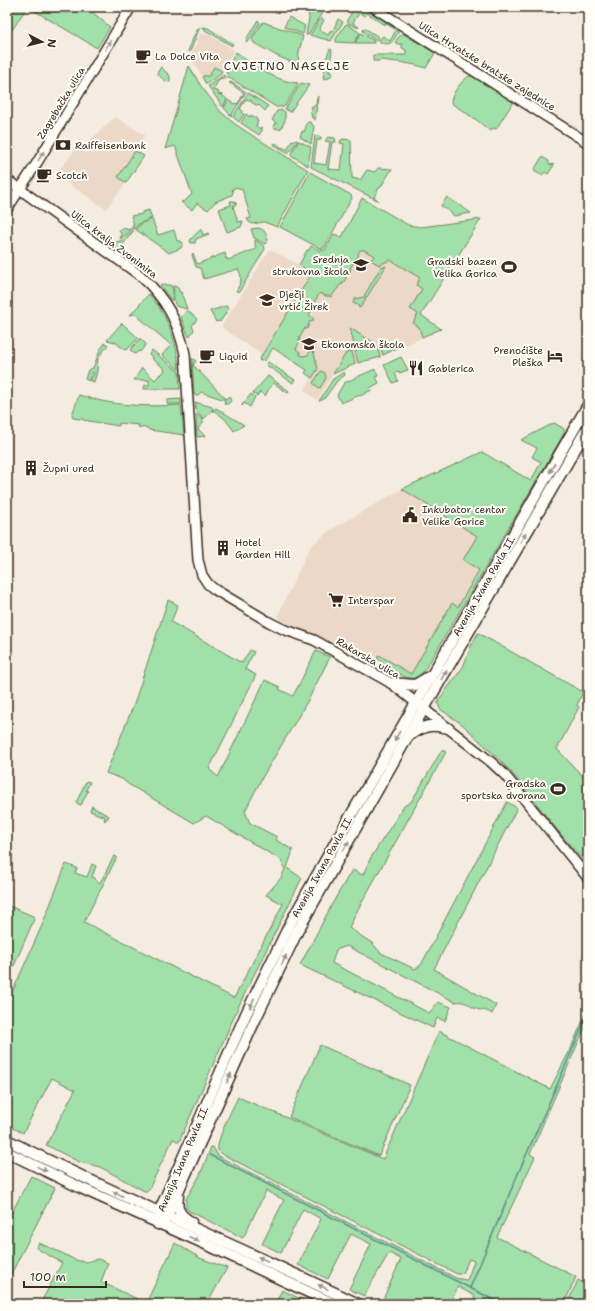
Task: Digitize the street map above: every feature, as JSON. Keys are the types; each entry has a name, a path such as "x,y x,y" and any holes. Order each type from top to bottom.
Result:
{"main road":[{"name":"Zagrebačka ulica","path":"7,209 21,189 131,7"},
{"name":"Ulica Hrvatske bratske zajednice","path":"373,7 588,144"},
{"name":"Ulica kralja Zvonimira","path":"7,180 141,276 158,294 174,318 179,330 185,354 195,496"},
{"name":"Avenija Ivana Pavla II.","path":"163,1214 179,1190 255,1020 298,930 408,736 434,672 588,405"},
{"name":"Avenija Ivana Pavla II.","path":"158,1224 163,1221 163,1214 191,1138 246,1014 291,922 339,836 588,427"},
{"name":"Rakarska ulica","path":"195,496 198,565 208,584 269,622 283,629 317,641 391,683 420,705 504,774 588,878"},
{"path":"391,683 415,685 423,681 434,672"},
{"path":"408,736 426,726 436,725 448,728"},
{"path":"7,1140 80,1176 358,1304"},
{"path":"7,1152 158,1224 210,1246 334,1304"},
{"path":"136,1202 149,1203 157,1200 165,1193 178,1172"},
{"path":"179,1190 177,1205 178,1211 182,1216 196,1224 200,1231"}],"shaded area":[{"path":"200,34 208,34 234,50 222,71 214,67 209,76 203,77 191,59"},
{"path":"115,117 145,135 118,177 126,183 106,209 55,175 76,149 80,151 88,141"},
{"path":"362,198 413,227 481,219 421,315 441,329 374,360 368,359 333,374 317,400 304,390 312,378 305,373 307,370 273,348 265,360 260,361 259,360 262,355 221,327 270,249 299,265 307,250 309,250 311,246 320,251 325,250 334,234 342,237"},
{"path":"402,489 477,536 479,570 457,607 452,603 411,674 379,655 377,658 296,629 280,619 278,615 312,545 332,529"}],"green space":[{"path":"7,7 27,7 7,38"},
{"path":"28,7 86,7 110,27 97,48"},
{"path":"307,7 318,7 323,11 308,35 306,35 309,18"},
{"path":"355,7 362,7 397,29 398,33 393,41 387,44 380,42 380,39 383,36 390,41 396,30 385,23 384,25 367,13 365,16 359,13 353,23 359,27 358,28 348,23 347,20"},
{"path":"289,17 305,26 303,34 284,27"},
{"path":"321,18 324,20 319,30 328,35 331,30 333,31 338,19 343,22 331,41 310,35"},
{"path":"258,20 260,23 249,41 246,42 247,38"},
{"path":"263,22 303,36 299,52 298,65 277,56 254,43 252,39"},
{"path":"347,24 360,33 354,43 336,42 336,39"},
{"path":"200,27 190,52 188,51 196,31"},
{"path":"203,27 208,28 233,44 232,46 205,30"},
{"path":"364,28 379,37 377,40 363,31"},
{"path":"361,33 374,41 374,43 355,43"},
{"path":"402,33 435,53 426,68 398,62 381,60 373,61 373,55 406,55 406,50 402,48 402,44 397,44 395,42"},
{"path":"330,49 332,50 329,72 333,73 329,78 323,79 327,56"},
{"path":"236,52 247,61 272,76 285,81 298,83 284,107 276,107 228,77 226,71"},
{"path":"189,66 201,86 221,112 250,134 308,170 277,227 264,222 252,224 249,222 247,219 251,218 242,189 237,187 232,189 232,195 215,202 208,210 197,203 192,210 181,202 185,201 192,194 175,146 165,149"},
{"path":"161,67 170,76 170,82 161,78 157,73"},
{"path":"214,67 222,71 220,75 206,84 202,77 209,76"},
{"path":"224,75 226,80 220,78 213,90 219,92 218,94 221,94 227,99 223,107 208,86"},
{"path":"469,76 473,76 514,101 496,129 493,128 490,131 451,103 451,99 455,91"},
{"path":"231,82 246,92 231,116 224,108 228,100 234,104 237,104 244,93 229,83"},
{"path":"301,83 309,85 290,112 285,109"},
{"path":"248,93 268,106 265,111 259,105 258,106 251,102 252,101 246,99 240,109 244,114 239,122 233,117"},
{"path":"318,96 315,120 311,117 312,115 310,113 313,109 311,108 312,106 314,107 317,102"},
{"path":"282,110 285,112 285,121 280,130 273,128 276,123 272,120 277,111"},
{"path":"246,114 257,119 256,120 258,121 256,126 263,129 259,135 241,123"},
{"path":"308,122 314,126 311,144 300,137 302,131 304,132 306,127 305,125"},
{"path":"315,135 321,137 321,140 317,140 314,163 326,165 330,142 325,141 328,137 335,138 336,142 332,142 328,169 341,170 344,144 340,143 343,139 351,140 352,178 360,180 367,170 375,172 378,168 392,169 374,197 379,201 311,167"},
{"path":"292,140 298,141 288,153 273,144 276,143 287,150"},
{"path":"299,141 311,147 308,166 291,155"},
{"path":"135,151 144,156 126,183 118,177"},
{"path":"542,157 549,161 548,163 551,165 554,165 548,174 545,172 542,175 534,170"},
{"path":"310,172 351,195 352,198 324,248 321,249 280,227"},
{"path":"447,197 471,213 454,216 441,206"},
{"path":"362,198 408,225 421,227 481,219 421,315 441,329 422,337 419,327 413,323 418,314 410,309 422,289 416,285 420,278 390,260 379,265 371,260 374,256 364,250 360,250 359,255 350,268 351,269 342,285 341,284 331,297 320,293 309,310 311,311 309,315 314,319 312,322 310,321 307,329 305,328 296,349 300,352 300,355 303,356 308,355 311,350 314,353 318,369 312,378 305,373 307,370 273,348 265,360 260,361 259,360 312,273 299,265 307,250 309,250 311,246 320,251 325,250 334,234 342,237"},
{"path":"230,201 234,201 237,204 233,206 238,222 243,221 241,227 227,232 219,209 231,205"},
{"path":"149,210 152,218 139,224 121,239 120,237 122,236 119,230 133,228 132,225 134,225 131,216 142,214 142,212"},
{"path":"152,219 158,235 174,230 177,241 181,241 183,243 181,248 169,253 135,229 142,223"},
{"path":"201,229 203,235 209,234 196,239 195,243 191,243 190,240"},
{"path":"251,229 263,229 266,234 268,240 265,244 254,238"},
{"path":"134,230 118,251 109,244 123,240"},
{"path":"255,240 264,246 265,249 239,292 236,291 241,280 238,269 204,279 200,268 196,267 192,255 193,253 197,264 225,253 226,259 227,258 228,260 256,249"},
{"path":"386,266 367,297 364,296 381,267"},
{"path":"160,285 171,285 173,291 172,301"},
{"path":"173,286 178,287 187,309 176,306 174,301"},
{"path":"149,294 156,302 166,320 174,339 179,370 162,355 171,345 135,314 130,315"},
{"path":"363,297 366,299 360,308 353,303 355,299"},
{"path":"226,306 229,308 220,322 216,322 210,311"},
{"path":"187,310 197,319 192,326 194,330 189,337 181,318"},
{"path":"122,323 138,338 127,350 115,342 107,340"},
{"path":"350,328 367,339 376,344 355,349"},
{"path":"139,339 146,344 141,351 135,354 130,350"},
{"path":"393,342 397,348 383,355 380,345"},
{"path":"105,343 108,345 98,358 94,382 90,381 94,373 91,372 89,381 85,379 88,370 93,368 100,350"},
{"path":"377,346 380,357 358,363 355,350"},
{"path":"152,350 179,372 180,389 144,389 145,385 149,385 149,380 134,380 142,368 155,380 165,370 153,360 149,354"},
{"path":"352,351 355,364 333,374 346,353"},
{"path":"401,357 408,370 395,373 398,381 393,383 384,365"},
{"path":"192,358 196,361 193,365 226,399 229,396 231,401 228,404 224,404 225,400 201,392 198,395 194,395"},
{"path":"268,362 295,380 293,383 266,365"},
{"path":"375,369 378,376 376,377 379,383 370,388 372,390 341,403 337,395 344,383"},
{"path":"321,371 325,373 326,378 319,388 313,383"},
{"path":"344,372 345,375 337,381 324,399 319,401 333,379"},
{"path":"268,376 289,391 288,393 273,383 265,396 260,392 257,396 253,393"},
{"path":"251,394 255,397 250,407 244,403 242,406 242,405"},
{"path":"79,395 117,404 155,406 181,405 184,435 149,430 148,428 138,427 139,425 119,423 119,426 83,420 82,418 73,418 72,415"},
{"path":"181,399 181,404 167,404 167,400"},
{"path":"195,402 212,407 213,409 204,419 196,410"},
{"path":"192,405 199,483 197,485"},
{"path":"216,408 244,425 234,431 225,419 215,411 212,411"},
{"path":"196,414 203,420 203,423 198,429 205,436 197,437"},
{"path":"554,423 563,428 565,432 431,660 421,674 414,678 409,678 397,673 377,658 379,655 411,674 452,603 458,607 479,570 463,560 477,536 402,489 482,452 531,481 541,462 532,457 537,448 521,440"},
{"path":"168,600 178,605 171,622 242,663 250,650 254,652 245,669 256,675 209,769 218,777 265,680 280,687 279,689 293,696 316,651 330,657 307,702 262,778 245,811 250,823 277,837 276,840 293,850 287,868 302,878 241,1001 179,1142 173,1139 148,1191 144,1191 100,1167 79,1162 46,1145 75,1090 52,1078 23,1133 7,1125 7,1004 43,923 66,864 77,868 75,873 87,877 92,864 96,866 92,877 100,883 114,856 117,857 84,922 234,998 283,904 266,895 281,878 285,869 281,860 206,816 194,823 122,779 106,773 134,704"},
{"path":"478,633 583,692 577,705 579,707 557,749 588,782 588,866 509,769 463,725 440,709 438,701 463,667"},
{"path":"442,750 446,752 358,909 349,928 372,943 381,953 415,969 421,965 507,802 517,808 434,969 496,1005 492,1014 487,1011 476,1009 463,1002 455,1002 347,946 336,950 332,963 429,1013 438,1002 451,1007 445,1021 437,1018 433,1028 300,965 352,870 363,875 370,859 404,806 411,802"},
{"path":"86,781 90,782 86,790 88,791 81,805 76,803"},
{"path":"92,806 109,816 108,818 105,821 105,817 90,811"},
{"path":"7,905 35,917 7,982"},
{"path":"588,1009 588,1020 530,1154 535,1157 497,1237 576,1277 564,1304 471,1304 475,1296 458,1287 449,1304 381,1304 401,1259 389,1253 364,1296 349,1289 371,1244 351,1234 328,1279 298,1265 321,1219 303,1209 281,1253 262,1244 284,1200 266,1191 243,1238 189,1211 186,1208 186,1199 200,1175 211,1147 213,1147 218,1156 456,1278 466,1280 474,1261 469,1259 463,1273 457,1274 220,1153 218,1150 218,1145 222,1131 238,1097 383,1159 439,1031 550,1089 570,1050"},
{"path":"320,1045 410,1085 379,1156 289,1117"},
{"path":"31,1176 55,1188 7,1282 7,1221"},
{"path":"39,1243 75,1260 85,1262 98,1259 108,1263 101,1282 146,1303 175,1243 200,1258 227,1268 207,1304 40,1304 62,1263 36,1248"},
{"path":"578,1280 588,1285 588,1304 567,1304"},
{"path":"282,1290 311,1304 275,1304"}],"waterway":[{"path":"502,1304 470,1288 588,1014"},
{"path":"210,1155 470,1288"}],"place":[{"name":"La Dolce Vita","path":"143,56"},
{"name":"Raiffeisenbank","path":"63,145"},
{"name":"Scotch","path":"44,175"},
{"name":"Srednja strukovna škola","path":"361,265"},
{"name":"Gradski bazen Velika Gorica","path":"509,267"},
{"name":"Dječji vrtić Žirek","path":"267,300"},
{"name":"Ekonomska škola","path":"309,344"},
{"name":"Liquid","path":"207,356"},
{"name":"Prenoćište Pleška","path":"555,356"},
{"name":"Gablerica","path":"416,368"},
{"name":"Župni ured","path":"31,468"},
{"name":"Inkubator centar Velike Gorice","path":"410,515"},
{"name":"Hotel Garden Hill","path":"223,548"},
{"name":"Interspar","path":"336,600"},
{"name":"Gradska sportska dvorana","path":"558,789"}],"district":[{"name":"CVJETNO NASELJE","path":"287,66"}]}
